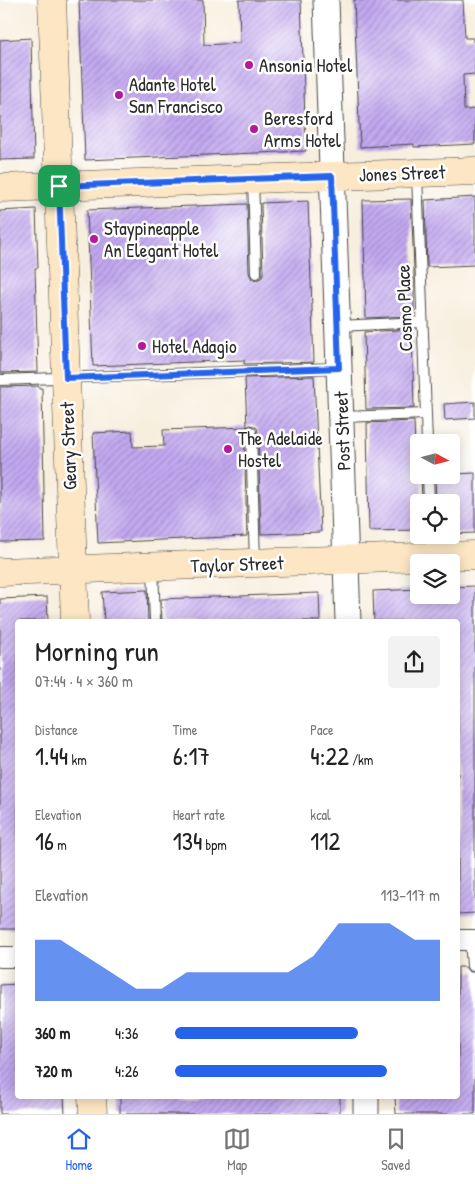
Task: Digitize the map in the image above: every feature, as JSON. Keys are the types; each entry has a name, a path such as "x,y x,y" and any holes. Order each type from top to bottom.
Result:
{"main road":[{"name":"Geary Street","path":"52,0 75,619"},
{"name":"Jones Street","path":"0,188 475,170"},
{"name":"Taylor Street","path":"0,572 346,560 431,546 475,555"},
{"path":"92,1099 93,1114"}],"street":[{"name":"Post Street","path":"326,0 348,619"},
{"path":"0,957 15,956"},
{"path":"366,1099 366,1114"}],"lane":[{"name":"Cosmo Place","path":"417,173 427,434"},
{"path":"253,178 256,273"},
{"path":"338,326 422,322"},
{"path":"0,380 339,368"},
{"path":"341,417 426,414"},
{"path":"251,432 255,563"},
{"path":"153,567 155,619"},
{"path":"468,940 472,966"}],"building":[{"path":"79,0 203,0 204,45 240,43 239,0 301,0 306,151 85,160"},
{"path":"354,0 463,0 465,38 473,38 473,42 475,42 475,74 463,75 464,110 475,109 475,144 414,147 414,144 360,147"},
{"path":"31,38 34,159 0,160 0,40"},
{"path":"475,197 475,265 427,267 425,200"},
{"path":"411,199 414,311 411,311 411,316 366,318 363,200"},
{"path":"308,201 314,362 244,364 244,360 93,366 87,210 247,204 249,273 252,279 257,280 262,277 263,273 261,203"},
{"path":"36,209 38,268 35,268 38,372 0,373 0,211"},
{"path":"412,329 414,408 366,409 364,332"},
{"path":"314,376 321,532 261,534 258,432 254,426 250,425 247,427 245,378"},
{"path":"39,386 39,388 42,388 45,541 0,542 0,387"},
{"path":"475,402 475,418 445,420 444,404"},
{"path":"414,421 414,434 410,434 410,484 421,484 422,494 410,494 410,530 369,531 367,423"},
{"path":"247,427 244,432 247,536 98,543 93,433 132,431 133,447 164,446 163,430"},
{"path":"475,473 475,533 460,534 460,494 436,494 435,484 460,484 460,474"},
{"path":"475,586 475,913 460,914 460,619 374,619 373,591 410,589 410,604 460,604 460,587"},
{"path":"147,590 148,619 104,619 102,592"},
{"path":"319,593 320,619 162,619 161,599"},
{"path":"47,597 48,619 15,619 15,929 0,929 0,599"},
{"path":"460,967 465,967 469,972 475,972 475,1114 396,1114 395,1099 460,1099"},
{"path":"15,984 15,1099 64,1099 65,1114 0,1114 0,985"},
{"path":"120,1099 340,1099 340,1114 120,1114"}],"place":[{"name":"Ansonia Hotel","path":"249,65"},
{"name":"Adante Hotel San Francisco","path":"119,95"},
{"name":"Beresford Arms Hotel","path":"254,129"},
{"name":"Staypineapple An Elegant Hotel","path":"94,239"},
{"name":"Hotel Adagio","path":"142,346"},
{"name":"The Adelaide Hostel","path":"228,449"}],"route":[{"path":"332,176 339,368 66,378 59,186 332,176"}]}
